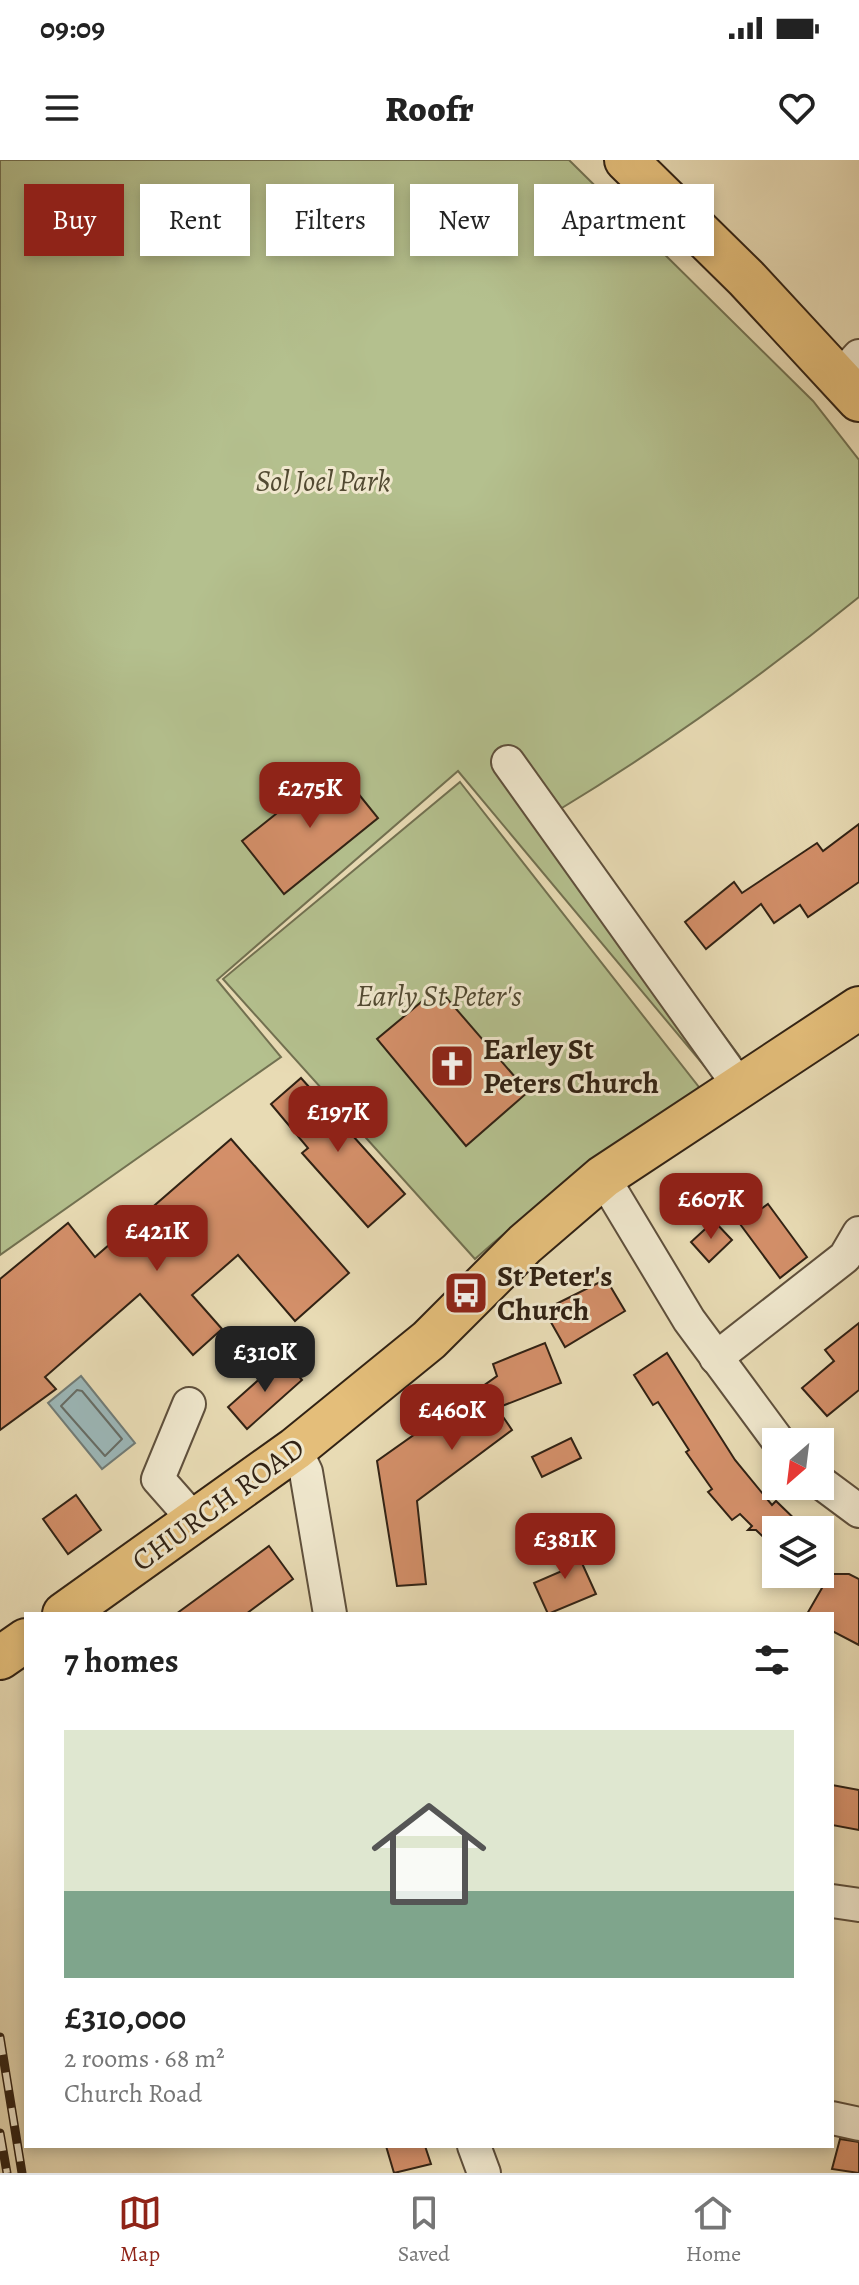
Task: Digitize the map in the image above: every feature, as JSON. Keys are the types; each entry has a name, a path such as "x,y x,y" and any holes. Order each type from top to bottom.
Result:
{"main road":[{"path":"626,160 853,378"},
{"name":"CHURCH ROAD","path":"67,1612 295,1449 429,1340 525,1244 603,1177 859,1008"},
{"path":"0,1658 24,1641"}],"street":[{"path":"508,762 740,1087"},
{"path":"603,1177 716,1358 768,1428"},
{"path":"716,1358 845,1257 859,1233"},
{"path":"189,1404 158,1479 195,1521"},
{"path":"295,1449 306,1472 330,1612"},
{"path":"834,1492 859,1511"},
{"path":"834,1901 859,1905"},
{"path":"834,2118 859,2124"},
{"path":"475,2148 484,2173"}],"green space":[{"name":"Sol Joel Park","path":"0,160 569,160 593,184 534,184 534,256 666,256 813,401 859,460 859,597 712,709 557,811 740,1057 711,1074 458,771 217,980 281,1057 0,1255"},
{"name":"Early St Peter's","path":"460,782 702,1091 585,1170 475,1259 223,979"}],"water":[{"path":"81,1376 135,1443 102,1469 48,1403"}],"building":[{"path":"336,766 378,818 284,894 242,841"},
{"path":"859,824 859,882 808,917 800,905 774,923 761,904 706,949 685,922 734,882 742,893 817,843 823,851"},
{"name":"Earley St Peters Church","path":"438,988 528,1092 466,1146 377,1039"},
{"path":"301,1078 405,1194 368,1227 302,1153 308,1148 271,1104"},
{"path":"231,1139 349,1273 295,1321 238,1255 192,1295 222,1329 193,1355 140,1294 45,1377 56,1389 0,1430 0,1279 68,1223 95,1257"},
{"path":"768,1204 807,1257 780,1278 740,1224"},
{"path":"714,1221 732,1240 709,1262 691,1242"},
{"path":"606,1279 625,1311 565,1347 544,1310"},
{"path":"859,1323 859,1390 827,1416 802,1388 834,1361 825,1350"},
{"path":"545,1343 561,1383 497,1408 512,1430 417,1501 426,1584 397,1586 377,1461 497,1376 493,1364"},
{"path":"667,1353 735,1460 762,1493 762,1500 768,1500 772,1505 776,1501 792,1516 762,1516 762,1536 756,1530 748,1530 752,1526 740,1514 732,1520 708,1492 712,1489 686,1452 689,1450 658,1402 653,1405 634,1375"},
{"path":"283,1358 302,1380 247,1429 228,1407"},
{"path":"571,1438 581,1458 542,1477 532,1457"},
{"path":"76,1495 101,1530 68,1554 43,1519"},
{"path":"571,1539 596,1594 547,1612 534,1583 562,1571 552,1547"},
{"path":"269,1546 293,1579 249,1612 179,1612"},
{"path":"834,1574 849,1574 859,1579 859,1645 834,1632 834,1612 808,1612 822,1588 834,1588"},
{"path":"834,1785 859,1790 859,1830 834,1825"},
{"path":"840,2139 859,2142 859,2173 832,2169"},
{"path":"387,2148 426,2148 431,2164 394,2173"}],"railway":[{"path":"0,2037 22,2173"},
{"path":"0,2133 7,2173"}],"place":[{"name":"Earley St Peters Church","path":"452,1066"},
{"name":"St Peter's Church","path":"466,1293"}]}
